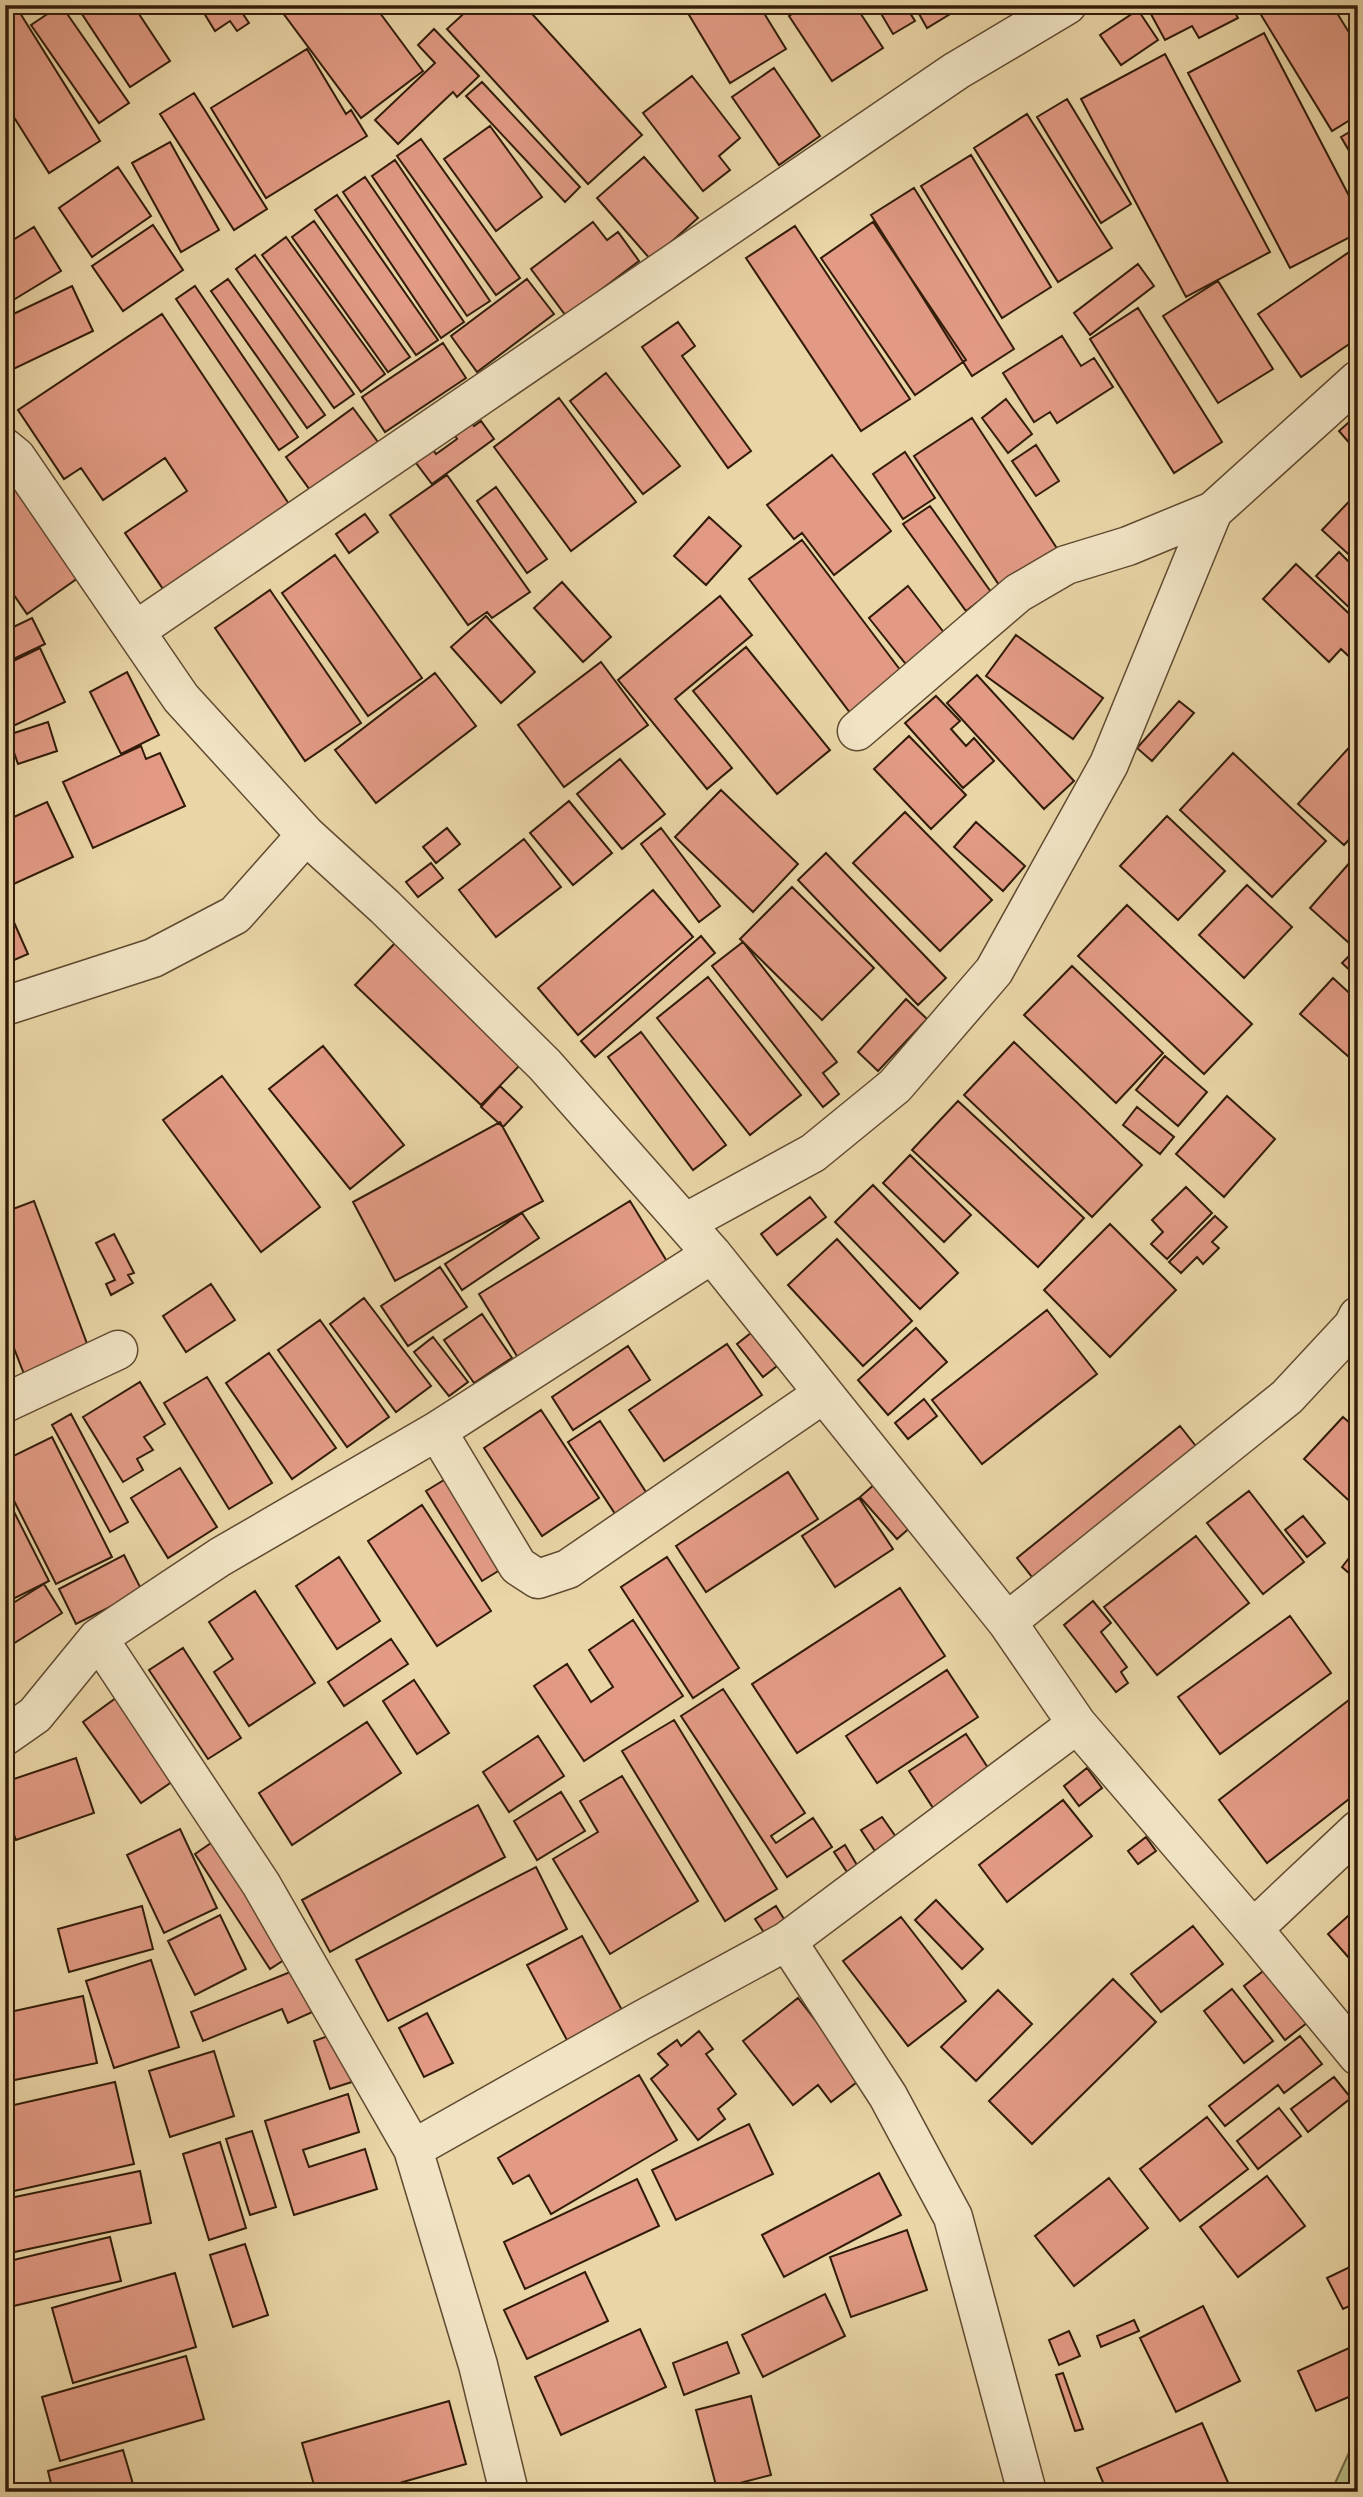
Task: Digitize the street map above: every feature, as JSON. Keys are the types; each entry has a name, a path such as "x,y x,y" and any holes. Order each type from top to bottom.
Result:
{"street":[{"path":"135,631 956,71 1067,5"},
{"path":"857,731 1018,593 1066,565 1129,546 1213,510 1358,380"},
{"path":"5,448 16,457 181,698 306,835 385,907 545,1065 712,1254 1007,1622 1077,1724 1358,2056"},
{"path":"685,1223 813,1153 885,1095 994,971 1109,764 1213,510"},
{"path":"5,1006 153,958 235,915 306,835"},
{"path":"5,1736 35,1715 98,1638 219,1557 437,1431 712,1254"},
{"path":"1007,1622 1287,1397 1353,1326 1358,1316"},
{"path":"5,1404 118,1350"},
{"path":"437,1431 518,1566 538,1579 568,1569 823,1394"},
{"path":"98,1638 261,1884 413,2149 478,2365 509,2492"},
{"path":"413,2149 787,1941 1077,1724"},
{"path":"1252,1929 1358,1830"},
{"path":"787,1941 888,2096 953,2217 1027,2492"}],"green space":[{"path":"1358,2433 1358,2492 1331,2492"}],"building":[{"path":"5,5 15,5 100,141 49,173 5,103"},
{"path":"61,5 129,103 99,123 31,25"},
{"path":"76,5 133,5 170,61 130,87"},
{"path":"199,5 255,5 243,14 249,23 237,31 230,21 215,31"},
{"path":"277,5 374,5 423,71 361,118"},
{"path":"473,5 524,5 642,135 588,184 447,29"},
{"path":"683,5 759,5 786,49 730,83"},
{"path":"805,5 855,5 883,48 832,81 789,16"},
{"path":"876,5 905,5 915,21 893,34"},
{"path":"914,5 965,5 927,28"},
{"path":"1146,5 1231,5 1238,18 1199,38 1192,26 1165,40"},
{"path":"1255,5 1332,5 1358,47 1358,115 1332,131"},
{"path":"1138,10 1158,40 1121,65 1100,35"},
{"path":"434,29 479,76 457,97 453,92 398,144 375,120 435,63 418,45"},
{"path":"1264,33 1358,213 1358,233 1290,268 1188,73"},
{"path":"307,49 346,114 351,110 367,136 266,198 211,108"},
{"path":"1165,54 1270,252 1186,297 1081,99"},
{"path":"774,68 820,136 779,165 732,97"},
{"path":"692,76 740,138 719,156 730,170 703,191 643,113"},
{"path":"482,82 580,187 565,202 466,96"},
{"path":"194,93 267,209 234,230 160,114"},
{"path":"1067,99 1131,204 1101,223 1037,117"},
{"path":"1027,114 1112,248 1058,282 974,148"},
{"path":"490,126 542,197 496,231 444,159"},
{"path":"1358,127 1358,166 1341,137"},
{"path":"421,139 520,278 496,295 397,156"},
{"path":"170,142 219,230 181,252 132,163"},
{"path":"971,155 1051,287 1002,318 921,186"},
{"path":"644,157 698,218 651,260 597,198"},
{"path":"395,160 490,301 467,316 372,176"},
{"path":"118,167 151,216 92,257 59,208"},
{"path":"365,177 464,322 441,338 343,192"},
{"path":"914,188 1014,349 972,376 871,215"},
{"path":"337,195 438,340 416,355 315,210"},
{"path":"314,221 410,357 388,372 292,237"},
{"path":"593,222 607,240 618,232 639,261 566,316 531,269"},
{"path":"873,222 966,360 915,395 821,258"},
{"path":"153,225 183,270 123,311 92,266"},
{"path":"795,226 910,399 861,431 746,258"},
{"path":"34,227 61,271 5,305 5,245"},
{"path":"286,237 385,374 361,392 262,255"},
{"path":"1358,246 1358,338 1301,377 1258,314"},
{"path":"255,255 354,394 334,408 236,269"},
{"path":"1138,264 1154,286 1090,335 1074,313"},
{"path":"228,279 325,415 307,428 211,291"},
{"path":"527,279 554,314 477,372 451,336"},
{"path":"1218,281 1273,369 1218,403 1163,316"},
{"path":"72,286 93,331 5,373 5,318"},
{"path":"195,286 298,437 279,450 176,299"},
{"path":"1138,308 1222,442 1174,473 1090,339"},
{"path":"162,314 289,504 163,589 125,533 187,491 165,458 103,500 81,468 64,479 18,410"},
{"path":"678,322 695,346 682,356 751,451 728,468 642,347"},
{"path":"1062,336 1081,366 1094,358 1113,387 1057,423 1050,412 1034,422 1003,373"},
{"path":"443,343 466,378 385,432 362,397"},
{"path":"606,373 680,466 643,494 570,401"},
{"path":"559,398 636,502 571,551 494,447"},
{"path":"1006,399 1032,434 1008,453 982,418"},
{"path":"353,408 378,442 310,490 286,457"},
{"path":"1358,414 1358,453 1339,431"},
{"path":"972,418 1058,550 1001,588 914,456"},
{"path":"470,420 474,426 481,421 494,439 432,484 413,459 431,447 436,454 457,439 453,432"},
{"path":"1036,445 1059,481 1036,496 1012,461"},
{"path":"905,452 935,498 903,519 873,474"},
{"path":"832,455 891,531 834,575 802,533 794,539 767,505"},
{"path":"5,458 85,573 27,614 5,582"},
{"path":"447,475 530,592 492,618 487,612 468,625 390,515"},
{"path":"496,487 547,559 527,573 477,501"},
{"path":"1358,492 1358,563 1322,530"},
{"path":"930,506 991,592 966,611 903,524"},
{"path":"365,514 378,532 349,553 336,534"},
{"path":"709,517 741,546 706,585 674,556"},
{"path":"802,540 907,679 854,718 749,579"},
{"path":"1339,552 1358,571 1358,616 1316,576"},
{"path":"335,555 422,678 368,716 282,593"},
{"path":"1296,564 1358,622 1358,665 1341,649 1329,662 1263,599"},
{"path":"562,582 611,637 583,662 534,608"},
{"path":"908,586 952,643 913,673 869,618"},
{"path":"270,590 361,723 305,761 215,628"},
{"path":"720,596 752,635 675,699 732,768 707,789 618,680"},
{"path":"486,616 535,672 501,703 451,647"},
{"path":"32,618 45,644 5,663 5,631"},
{"path":"1016,635 1103,698 1073,739 986,676"},
{"path":"746,647 830,750 777,794 693,691"},
{"path":"40,648 65,702 11,727 5,714 5,665"},
{"path":"601,662 648,725 564,787 518,725"},
{"path":"127,672 159,735 121,754 90,692"},
{"path":"435,673 476,726 376,803 335,750"},
{"path":"977,675 1074,781 1044,809 947,703"},
{"path":"936,696 960,721 951,729 966,746 974,738 994,761 963,788 905,723"},
{"path":"1179,701 1194,713 1152,761 1137,748"},
{"path":"48,722 57,751 18,764 8,735"},
{"path":"909,736 966,795 931,829 874,769"},
{"path":"1354,742 1358,745 1358,830 1344,845 1298,804"},
{"path":"141,746 146,759 160,753 185,806 93,848 63,782"},
{"path":"1233,753 1326,841 1272,897 1180,810"},
{"path":"620,759 665,814 622,849 577,794"},
{"path":"721,790 798,864 753,912 675,837"},
{"path":"569,801 612,853 573,885 530,833"},
{"path":"47,802 73,857 5,888 5,821"},
{"path":"905,812 992,900 940,951 853,863"},
{"path":"1167,816 1225,871 1178,920 1120,866"},
{"path":"976,822 1025,866 1003,891 954,847"},
{"path":"447,828 460,844 436,863 423,847"},
{"path":"661,828 720,906 699,922 641,844"},
{"path":"524,839 561,887 496,937 459,890"},
{"path":"826,853 946,978 918,1005 798,880"},
{"path":"1352,860 1358,865 1358,933 1349,943 1310,908"},
{"path":"431,863 443,878 418,897 406,882"},
{"path":"1247,885 1292,927 1244,978 1199,935"},
{"path":"792,887 874,968 822,1020 740,939"},
{"path":"653,890 693,937 578,1035 538,988"},
{"path":"5,902 28,954 5,964"},
{"path":"1127,905 1252,1024 1204,1074 1078,956"},
{"path":"701,936 715,953 595,1057 581,1041"},
{"path":"397,941 524,1061 481,1105 355,985"},
{"path":"743,942 837,1062 823,1073 839,1094 823,1107 712,966"},
{"path":"1358,947 1358,978 1342,963"},
{"path":"1072,966 1163,1053 1116,1103 1024,1015"},
{"path":"708,977 801,1095 750,1135 657,1018"},
{"path":"1333,978 1358,1001 1358,1065 1300,1014"},
{"path":"906,999 927,1019 878,1071 858,1052"},
{"path":"641,1032 726,1145 693,1170 608,1057"},
{"path":"1014,1042 1142,1165 1092,1217 964,1095"},
{"path":"323,1046 404,1145 350,1189 269,1089"},
{"path":"1165,1056 1207,1092 1178,1126 1136,1090"},
{"path":"222,1076 320,1207 261,1252 163,1120"},
{"path":"500,1086 522,1107 503,1127 481,1107"},
{"path":"1227,1096 1275,1139 1224,1197 1176,1154"},
{"path":"958,1101 1084,1218 1038,1267 912,1150"},
{"path":"1137,1107 1174,1137 1160,1154 1123,1125"},
{"path":"500,1122 543,1201 395,1281 353,1202"},
{"path":"910,1155 971,1215 944,1242 883,1183"},
{"path":"873,1185 958,1273 920,1309 835,1222"},
{"path":"1186,1187 1212,1213 1167,1259 1151,1244 1163,1232 1152,1220"},
{"path":"810,1197 826,1217 777,1255 761,1234"},
{"path":"34,1201 89,1349 24,1374 5,1325 5,1212"},
{"path":"630,1201 671,1268 520,1361 479,1294"},
{"path":"522,1213 539,1238 462,1290 445,1264"},
{"path":"1215,1216 1227,1227 1212,1242 1219,1248 1203,1264 1197,1257 1181,1273 1169,1262"},
{"path":"1110,1224 1176,1290 1110,1357 1044,1290"},
{"path":"114,1234 134,1273 128,1275 133,1283 111,1295 106,1284 115,1280 96,1243"},
{"path":"837,1239 912,1321 863,1366 788,1285"},
{"path":"440,1267 467,1307 408,1346 381,1306"},
{"path":"211,1284 235,1320 186,1352 163,1316"},
{"path":"364,1298 431,1386 396,1412 330,1324"},
{"path":"1047,1310 1097,1374 982,1464 932,1400"},
{"path":"482,1314 512,1358 474,1383 444,1340"},
{"path":"320,1320 389,1417 347,1447 278,1350"},
{"path":"916,1328 947,1362 888,1415 858,1380"},
{"path":"756,1329 782,1362 763,1377 737,1344"},
{"path":"433,1337 468,1382 449,1396 414,1352"},
{"path":"727,1344 762,1395 664,1461 629,1410"},
{"path":"628,1346 650,1380 573,1430 552,1397"},
{"path":"269,1353 336,1448 292,1479 226,1383"},
{"path":"207,1377 272,1483 229,1509 164,1403"},
{"path":"140,1382 165,1424 144,1437 153,1450 137,1459 143,1470 123,1482 83,1417"},
{"path":"924,1399 937,1416 908,1439 895,1423"},
{"path":"541,1410 599,1498 542,1536 484,1448"},
{"path":"71,1414 128,1522 110,1532 52,1425"},
{"path":"1343,1417 1358,1430 1358,1509 1304,1459"},
{"path":"600,1421 655,1506 623,1526 568,1442"},
{"path":"1180,1426 1199,1450 1036,1582 1017,1558"},
{"path":"52,1437 112,1557 56,1584 5,1483 5,1460"},
{"path":"180,1468 217,1527 168,1558 131,1498"},
{"path":"788,1472 818,1519 706,1592 676,1546"},
{"path":"452,1475 508,1565 482,1581 426,1491"},
{"path":"884,1476 920,1519 897,1539 860,1497"},
{"path":"1249,1491 1304,1562 1263,1594 1207,1523"},
{"path":"5,1494 49,1581 5,1603"},
{"path":"859,1498 893,1549 835,1587 802,1536"},
{"path":"422,1505 491,1611 437,1646 368,1541"},
{"path":"1303,1516 1325,1543 1307,1557 1285,1530"},
{"path":"1196,1536 1249,1603 1157,1675 1104,1607"},
{"path":"1358,1548 1358,1581 1342,1567"},
{"path":"124,1555 142,1591 76,1624 59,1589"},
{"path":"339,1557 380,1621 337,1649 296,1586"},
{"path":"667,1557 739,1668 693,1698 621,1587"},
{"path":"44,1584 62,1613 5,1649 5,1608"},
{"path":"900,1588 945,1656 797,1753 752,1684"},
{"path":"255,1591 315,1683 249,1726 214,1672 233,1659 209,1622"},
{"path":"1093,1601 1111,1623 1101,1632 1127,1667 1121,1672 1128,1683 1116,1692 1064,1625"},
{"path":"1290,1616 1331,1673 1220,1754 1178,1697"},
{"path":"633,1620 683,1696 584,1761 534,1686 567,1664 591,1702 613,1687 589,1650"},
{"path":"391,1639 408,1664 344,1706 328,1682"},
{"path":"183,1648 241,1738 208,1759 149,1670"},
{"path":"947,1670 978,1717 877,1783 846,1736"},
{"path":"414,1680 449,1733 417,1754 383,1701"},
{"path":"723,1689 805,1813 771,1836 776,1843 813,1818 832,1847 787,1877 681,1716"},
{"path":"1358,1693 1358,1792 1267,1863 1219,1800"},
{"path":"120,1695 179,1777 141,1803 83,1722"},
{"path":"674,1720 777,1889 725,1921 622,1751"},
{"path":"367,1722 401,1773 292,1845 259,1793"},
{"path":"966,1734 992,1774 935,1811 909,1771"},
{"path":"538,1736 564,1776 509,1812 483,1772"},
{"path":"76,1758 94,1813 16,1840 5,1810 5,1782"},
{"path":"1087,1768 1102,1788 1079,1806 1064,1786"},
{"path":"622,1776 698,1901 610,1954 553,1859 598,1832 580,1801"},
{"path":"561,1792 585,1831 537,1860 514,1821"},
{"path":"1063,1800 1092,1836 1007,1902 979,1865"},
{"path":"478,1805 505,1857 330,1952 302,1900"},
{"path":"882,1817 896,1837 875,1851 861,1830"},
{"path":"180,1829 217,1908 164,1933 127,1855"},
{"path":"1146,1837 1156,1851 1138,1864 1128,1851"},
{"path":"217,1839 293,1954 270,1969 195,1854"},
{"path":"845,1845 857,1865 847,1872 834,1852"},
{"path":"536,1867 567,1929 388,2021 356,1960"},
{"path":"936,1900 983,1949 962,1969 915,1920"},
{"path":"142,1906 153,1949 69,1972 58,1929"},
{"path":"776,1906 787,1924 767,1937 755,1919"},
{"path":"1358,1907 1358,1964 1356,1966 1328,1934"},
{"path":"220,1915 246,1969 195,1995 168,1941"},
{"path":"901,1917 966,2001 908,2046 843,1961"},
{"path":"1193,1926 1223,1964 1161,2012 1131,1974"},
{"path":"582,1936 623,2012 568,2042 527,1965"},
{"path":"151,1960 179,2047 114,2068 86,1981"},
{"path":"1271,1965 1312,2019 1285,2040 1244,1986"},
{"path":"300,1968 317,2010 288,2023 282,2009 203,2041 191,2012"},
{"path":"1113,1979 1156,2022 1032,2144 989,2101"},
{"path":"1232,1989 1273,2041 1244,2063 1204,2011"},
{"path":"998,1990 1032,2024 976,2081 941,2047"},
{"path":"83,1996 97,2063 5,2082 5,2013"},
{"path":"798,1998 861,2079 831,2102 818,2085 793,2105 743,2041"},
{"path":"427,2013 453,2063 424,2077 399,2028"},
{"path":"342,2031 358,2080 330,2089 314,2041"},
{"path":"699,2031 713,2049 706,2054 736,2094 718,2109 725,2119 698,2140 651,2079 668,2065 658,2054 677,2040 681,2046"},
{"path":"1300,2036 1322,2064 1284,2093 1278,2085 1225,2126 1209,2106"},
{"path":"214,2051 234,2116 170,2137 149,2071"},
{"path":"639,2075 677,2140 551,2214 529,2175 513,2184 498,2158"},
{"path":"1334,2077 1351,2098 1308,2132 1291,2109"},
{"path":"115,2082 134,2164 5,2193 5,2107"},
{"path":"348,2094 359,2132 303,2150 309,2167 365,2149 377,2189 294,2215 265,2121"},
{"path":"1279,2108 1301,2136 1258,2169 1237,2141"},
{"path":"1207,2117 1248,2169 1180,2221 1140,2169"},
{"path":"749,2124 773,2174 676,2220 652,2170"},
{"path":"252,2131 276,2207 250,2215 226,2139"},
{"path":"220,2142 246,2228 209,2240 183,2154"},
{"path":"140,2171 151,2223 5,2254 5,2199"},
{"path":"879,2173 901,2215 784,2277 762,2235"},
{"path":"1267,2176 1305,2226 1238,2277 1200,2227"},
{"path":"1109,2178 1148,2228 1074,2286 1035,2236"},
{"path":"637,2179 659,2226 525,2289 504,2242"},
{"path":"907,2230 927,2290 851,2317 830,2257"},
{"path":"110,2237 121,2281 5,2308 5,2262"},
{"path":"245,2244 268,2315 233,2327 210,2255"},
{"path":"1358,2263 1358,2302 1343,2309 1327,2278"},
{"path":"585,2272 608,2321 527,2359 504,2310"},
{"path":"175,2273 196,2347 73,2383 52,2308"},
{"path":"825,2294 845,2336 763,2377 742,2335"},
{"path":"1203,2306 1240,2381 1176,2412 1140,2338"},
{"path":"1134,2320 1139,2331 1101,2347 1097,2336"},
{"path":"640,2329 666,2387 561,2435 535,2377"},
{"path":"1069,2331 1080,2356 1059,2365 1049,2340"},
{"path":"727,2342 739,2373 684,2395 673,2363"},
{"path":"1358,2344 1358,2393 1316,2411 1298,2371"},
{"path":"186,2356 204,2419 60,2461 42,2397"},
{"path":"1063,2373 1083,2429 1075,2431 1056,2375"},
{"path":"751,2396 771,2475 717,2489 696,2410"},
{"path":"449,2401 466,2464 368,2492 316,2492 302,2443"},
{"path":"1202,2423 1230,2487 1220,2492 1107,2492 1097,2468"},
{"path":"123,2450 133,2484 106,2492 53,2492 48,2471"}]}
